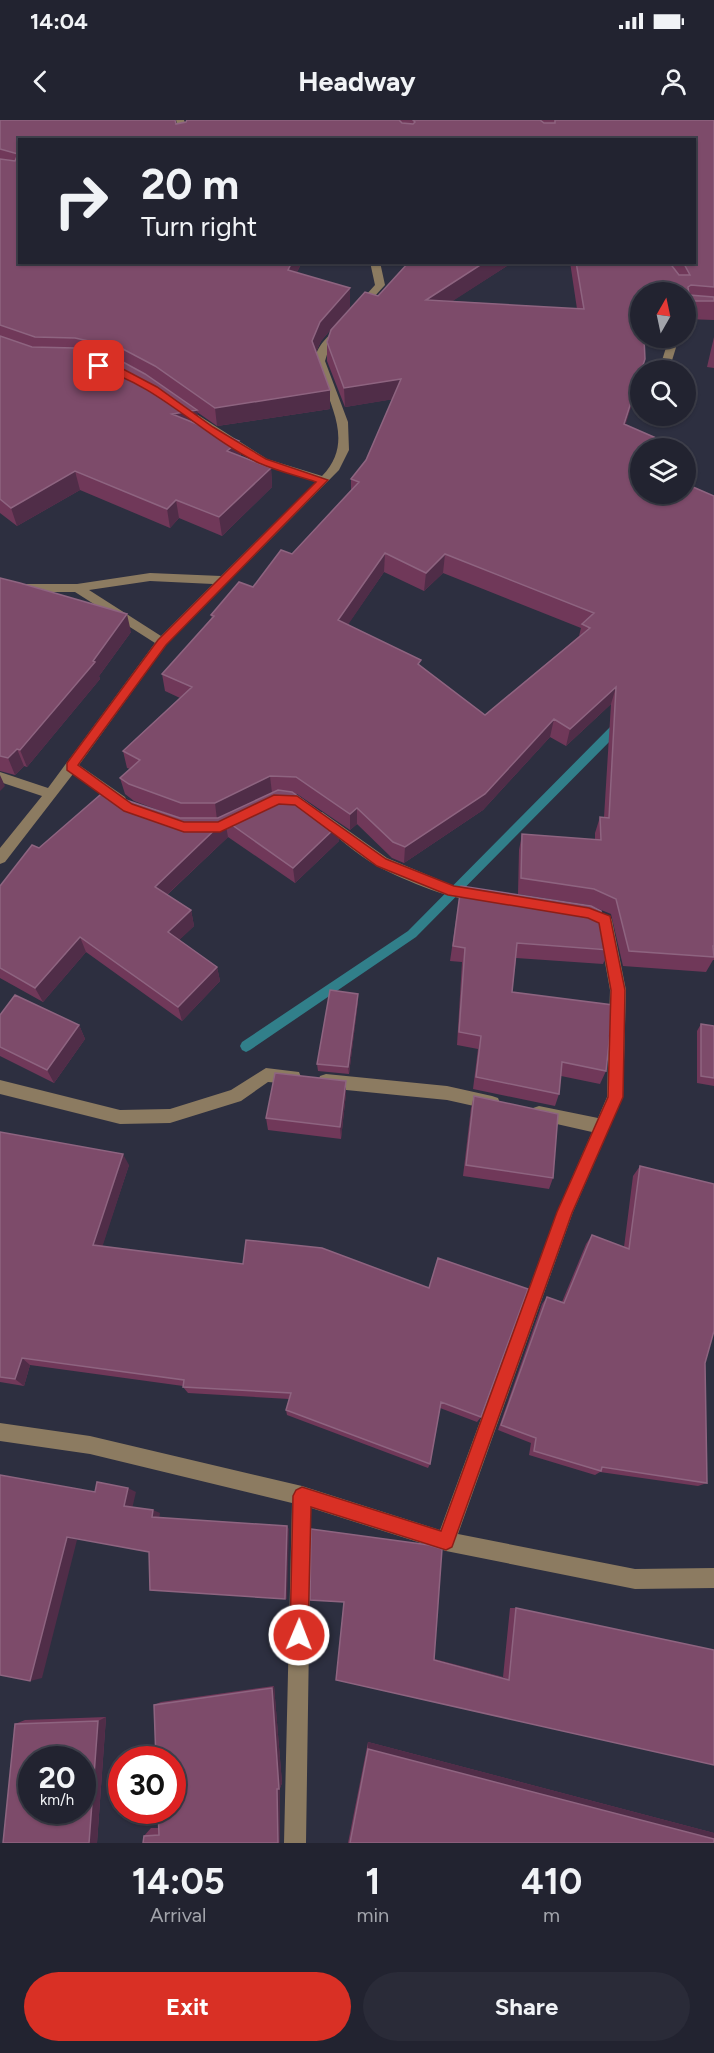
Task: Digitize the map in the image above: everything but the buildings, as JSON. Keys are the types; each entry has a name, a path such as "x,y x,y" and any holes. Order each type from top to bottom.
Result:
{"street":[{"path":"180,120 184,133 183,138"},
{"path":"0,858 51,794 162,642 334,470 344,450 344,422 320,361 324,347 380,285 375,264"},
{"path":"172,402 263,461 323,480"},
{"path":"0,588 77,588 150,577 224,580"},
{"path":"77,588 162,642"},
{"path":"71,766 128,807"},
{"path":"0,777 51,794"},
{"path":"313,810 382,862 453,892 493,897"},
{"path":"446,1541 565,1212 615,1097 618,990 605,920 589,913 567,910"},
{"path":"0,1087 120,1117 170,1116 236,1096 266,1075 447,1094 602,1127"},
{"path":"0,1432 90,1445 302,1496 446,1541 635,1579 714,1578"},
{"path":"295,1843 302,1496"}],"waterway":[{"path":"246,1046 412,934 619,725"}],"route":[{"path":"99,366 119,371 153,389 210,429 263,461 323,480 162,642 71,766 128,807 184,827 220,827 278,799 297,801 313,810 382,862 453,892 589,913 605,920 618,990 615,1097 565,1212 446,1541 302,1496 299,1635"}]}
